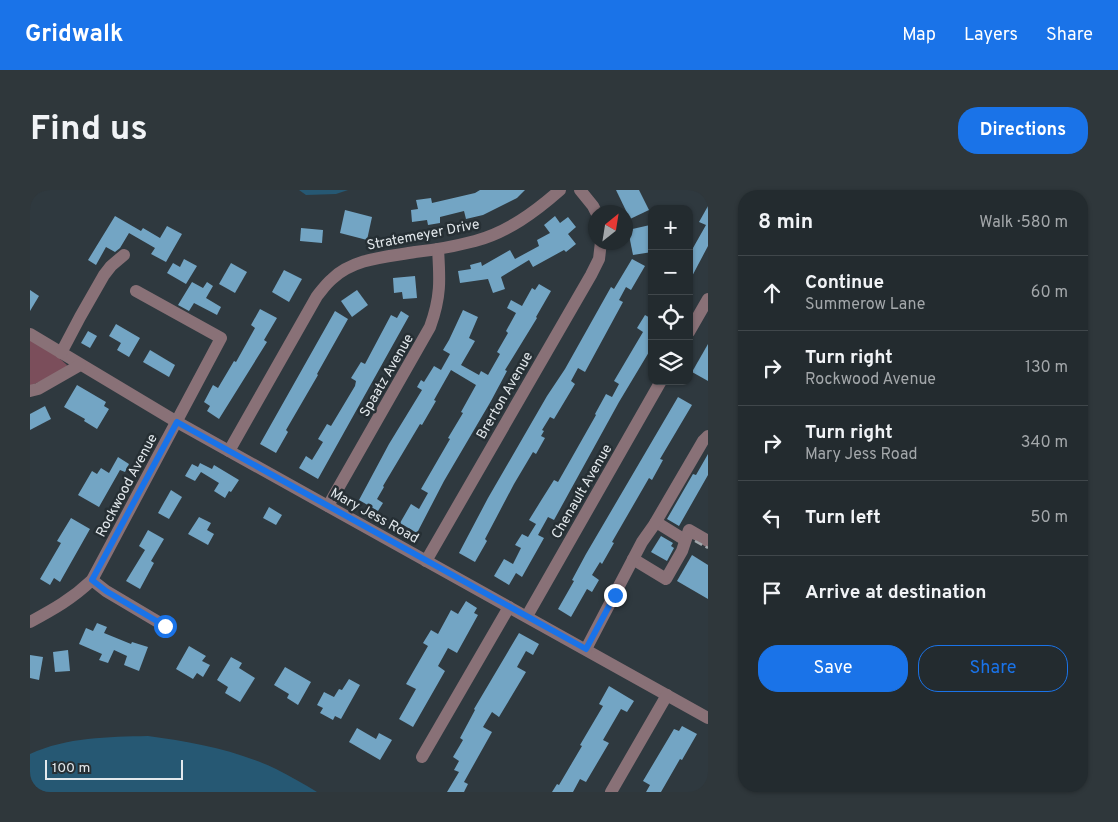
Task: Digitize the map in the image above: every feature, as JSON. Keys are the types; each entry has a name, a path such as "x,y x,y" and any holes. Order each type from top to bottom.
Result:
{"street":[{"name":"Stratemeyer Drive","path":"229,450 317,296 332,278 349,267 368,259 438,249 476,241 502,232 526,217 560,190"},
{"path":"580,190 592,205"},
{"name":"Spaatz Avenue","path":"328,506 430,327 437,307 440,284 438,249"},
{"name":"Brerton Avenue","path":"426,560 591,275 599,259 600,250"},
{"path":"61,353 104,275 124,255"},
{"name":"Rockwood Avenue","path":"30,622 69,600 92,580 221,338 136,291"},
{"path":"693,325 708,299"},
{"name":"Mary Jess Road","path":"30,334 177,422 708,718"},
{"path":"30,391 80,365"},
{"name":"Chenault Avenue","path":"527,616 659,385"},
{"path":"586,649 642,542 656,522 703,441 708,436"},
{"path":"656,522 685,540"},
{"path":"633,559 666,579 682,551 689,530 708,541"},
{"path":"92,580 106,591 165,626"},
{"path":"422,757 509,607"},
{"path":"611,792 668,696"}],"shaded area":[{"path":"30,338 51,351 67,365 65,370 30,386"}],"water":[{"path":"299,190 348,190 336,194 306,195"},
{"path":"148,736 197,744 261,762 317,792 30,792 30,754 44,748 73,741"}],"building":[{"path":"480,190 525,190 517,198 483,215 466,219 464,211 440,217 440,223 428,225 427,220 412,222 411,210 418,209 416,200 431,198 432,203 475,193"},
{"path":"616,190 639,190 648,210 633,218 633,205 623,205"},
{"path":"708,206 708,246 693,274 693,248 706,225 699,222"},
{"path":"345,210 372,217 367,240 340,233"},
{"path":"115,216 141,231 143,228 160,238 167,226 182,234 166,262 151,254 155,248 129,233 120,248 115,252 106,247 96,265 88,260"},
{"path":"555,216 560,223 568,217 576,227 568,234 576,244 566,252 564,250 533,267 529,260 501,277 505,289 493,293 488,279 460,283 458,271 471,269 470,265 481,262 482,266 510,250 515,259 539,246 537,240 550,233 544,225"},
{"path":"648,225 648,253 633,255 633,229"},
{"path":"301,228 323,230 322,243 300,241"},
{"path":"184,259 197,266 186,284 167,273 173,263 180,267"},
{"path":"632,259 645,266 631,290 626,287 619,300 623,302 585,372 578,368 571,381 575,384 554,419 550,417 542,430 544,431 541,436 545,438 536,454 533,452 514,484 475,562 459,553 488,498 547,396 565,369 611,287 614,289"},
{"path":"231,263 247,272 235,293 219,284"},
{"path":"284,270 302,279 289,302 272,292"},
{"path":"415,276 417,298 403,299 402,292 394,293 393,278"},
{"path":"192,282 203,288 207,282 213,286 206,298 221,307 217,315 194,303 189,311 178,305"},
{"path":"539,284 551,291 505,370 507,371 491,401 444,481 417,533 400,523 411,504 419,509 428,493 421,489 450,439 448,438 463,413 461,412 476,385 451,370 422,425 420,424 383,486 377,499 383,503 378,511 359,500 389,444 422,390 417,387 421,380 424,382 434,366 441,370 450,354 443,350 463,310 478,317 469,338 475,341 461,365 479,375 481,371 488,375 500,354 497,352 508,333 506,331 516,313 507,308 511,300 522,306 532,288 535,290"},
{"path":"30,290 39,296 30,311"},
{"path":"357,290 368,305 352,317 341,301"},
{"path":"260,309 277,318 264,340 267,342 219,419 207,411 210,406 204,402 213,385 218,388 234,361 236,362 255,328 251,325"},
{"path":"335,311 348,319 286,430 288,432 276,453 260,444"},
{"path":"401,311 409,316 318,479 299,468 306,456 312,460 323,442 318,439 327,424 331,426 355,386 356,381 351,378 361,362 365,364 391,315 397,318"},
{"path":"645,315 648,317 648,354 554,520 548,517 538,535 544,538 522,577 516,573 509,585 494,576 504,559 513,564 521,548 515,545 522,534 528,537 536,524 529,520 554,480 558,482 606,394 612,397 619,384 614,381 643,332 637,328"},
{"path":"116,324 140,338 129,357 117,350 121,343 109,336"},
{"path":"88,331 97,336 90,348 81,343"},
{"path":"708,344 708,381 693,373"},
{"path":"150,350 175,365 169,377 143,362"},
{"path":"77,385 106,402 104,406 109,409 97,429 84,421 85,419 64,407"},
{"path":"678,397 692,405 660,459 663,460 652,480 649,478 612,542 614,543 602,564 600,562 592,575 599,580 592,592 587,589 571,617 558,609 574,581 572,580"},
{"path":"45,406 51,419 30,430 30,414"},
{"path":"708,454 708,475 679,526 667,519 693,474 696,475"},
{"path":"118,457 129,464 125,472 120,470 99,507 78,495 92,471 97,474 101,468 109,473"},
{"path":"200,463 212,469 214,465 239,480 225,498 214,491 219,483 201,472 195,481 185,476 192,464 198,467"},
{"path":"171,490 182,497 169,519 158,513"},
{"path":"269,507 282,515 276,525 263,518"},
{"path":"199,517 211,523 207,530 214,534 208,545 188,534"},
{"path":"71,518 90,529 60,582 54,578 50,585 40,579 61,543 57,541"},
{"path":"148,530 164,539 151,561 154,563 140,589 126,581 145,550 139,546"},
{"path":"661,536 673,543 671,546 674,548 667,561 651,552"},
{"path":"692,555 708,565 708,599 677,581"},
{"path":"466,601 477,608 474,613 478,615 457,653 448,648 438,666 445,671 413,727 399,719 416,689 406,684 428,646 423,643 431,630 438,634 451,610 458,614"},
{"path":"97,623 107,627 104,633 131,644 132,642 148,647 139,671 124,665 127,656 114,650 108,663 99,660 102,654 79,644 86,628 93,631"},
{"path":"519,633 539,644 533,655 526,651 517,667 526,672 499,717 492,712 483,727 492,732 464,782 468,784 464,792 447,792 459,772 454,770 459,761 453,757 463,740 460,738 474,709"},
{"path":"189,646 206,656 202,661 210,665 203,677 197,673 193,679 176,669"},
{"path":"68,650 70,671 55,672 53,652"},
{"path":"30,655 43,657 39,680 30,678"},
{"path":"231,657 242,663 239,668 255,678 240,702 225,693 228,687 217,680"},
{"path":"285,667 311,682 298,705 287,698 289,694 274,685"},
{"path":"349,679 360,685 341,719 335,716 333,720 320,713 323,708 317,705 324,692 334,697 339,689 342,690"},
{"path":"609,686 634,701 627,712 621,709 603,740 609,743 586,782 580,779 573,792 552,792 557,784 559,785 582,746 580,745 603,706 599,704"},
{"path":"682,726 697,734 661,792 646,792 650,785 643,781 674,729 679,731"},
{"path":"357,728 376,739 379,733 392,740 380,760 349,742"}],"railway":[{"path":"695,541 708,548"}],"route":[{"path":"165,626 129,606 92,580 177,422 586,649 615,595"}]}
